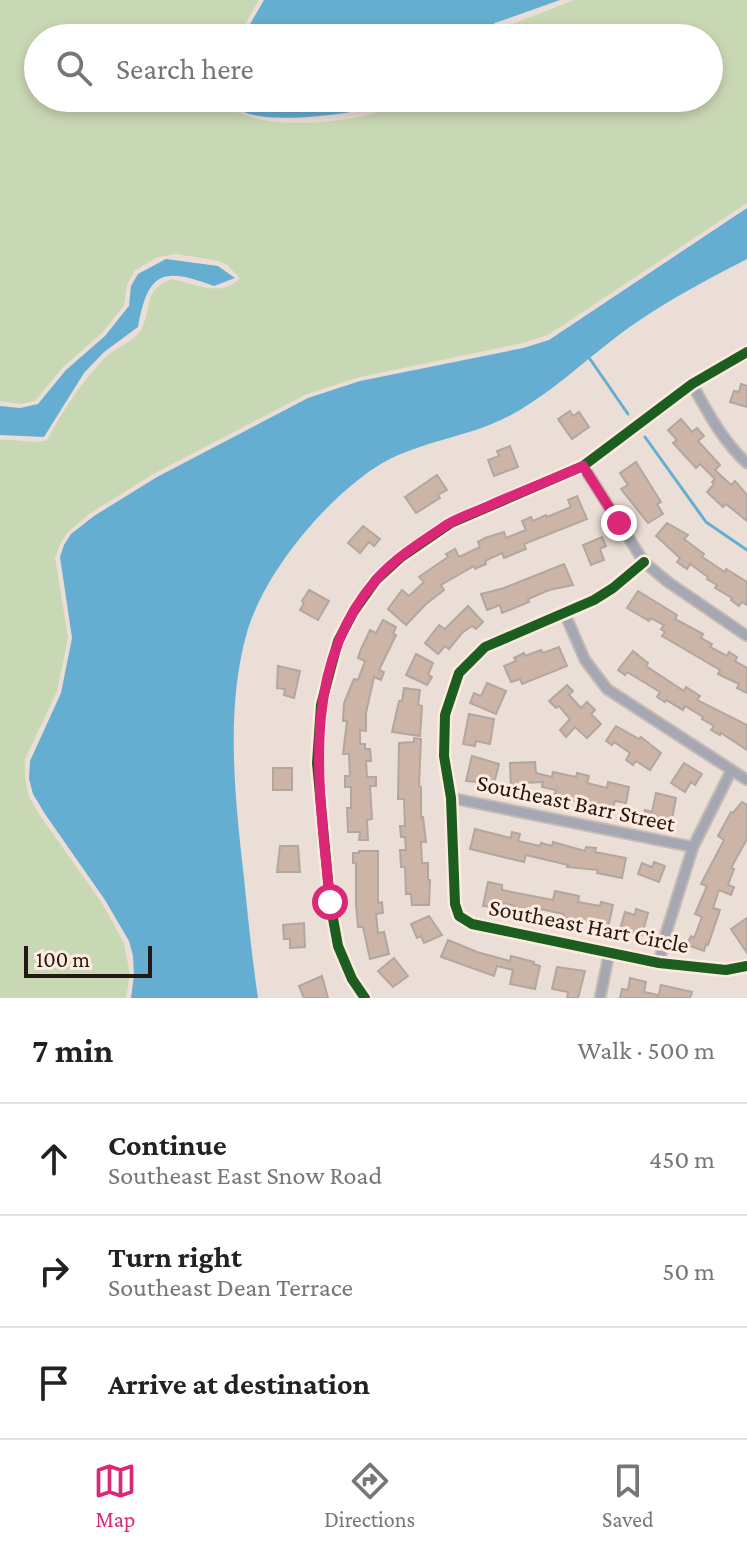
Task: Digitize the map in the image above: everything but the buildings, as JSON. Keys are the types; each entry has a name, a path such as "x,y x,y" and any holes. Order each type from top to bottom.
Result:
{"street":[{"path":"365,998 352,979 338,946 330,902 317,763 321,705 338,641 354,611 376,580 400,558 451,523 583,466 692,384 747,352"},
{"path":"692,384 712,420 747,463"},
{"path":"583,466 644,562 747,636"},
{"name":"Southeast Hart Circle","path":"644,562 594,600 485,647 459,673 445,715 444,756 451,798 455,904 459,916 472,924 609,954 726,970 747,966"},
{"path":"564,612 585,660 607,689 747,780"},
{"path":"659,963 693,847 731,771"},
{"name":"Southeast Barr Street","path":"451,798 693,847"},
{"path":"600,998 609,954"}],"green space":[{"path":"0,0 259,0 245,24 24,24 24,112 240,112 250,117 294,123 340,120 375,112 723,112 723,24 513,24 574,0 747,0 747,203 548,335 360,377 307,394 155,473 92,512 68,532 60,544 55,557 68,638 57,691 25,759 25,779 29,797 41,817 102,903 124,943 130,975 126,998 0,998 0,440 47,440 72,398 96,368 108,355 139,333 152,294 162,284 171,279 216,289 225,288 240,278 219,261 176,254 158,257 134,271 121,309 102,333 63,367 35,401 20,404 0,401"}],"water":[{"path":"264,0 560,0 493,24 250,24"},
{"path":"245,112 350,112 281,118"},
{"path":"747,208 747,259 650,313 544,394 511,415 408,451 376,467 336,499 299,540 267,586 256,609 247,632 236,692 235,786 258,998 131,998 134,975 129,941 105,900 45,814 33,794 29,779 30,761 61,693 72,638 60,557 71,534 157,477 308,398 360,381 549,340"},
{"path":"166,259 218,266 235,278 214,286 182,277 161,278 147,294 138,327 104,352 84,373 44,437 0,435 0,406 20,408 38,404 66,370 105,336 129,306 131,286 138,274"}],"waterway":[{"path":"590,359 628,414"},
{"path":"645,437 706,522 747,550"}],"cycle path":[{"path":"365,998 352,979 338,946 330,902 317,763 321,705 338,641 354,611 376,580 400,558 451,523 583,466 692,384 747,352"},
{"path":"644,562 594,600 485,647 459,673 445,715 444,756 451,798 455,904 459,916 472,924 659,963 726,970 747,966"}],"route":[{"path":"330,902 317,763 321,705 338,641 376,580 400,558 451,523 583,466 619,523"}]}
